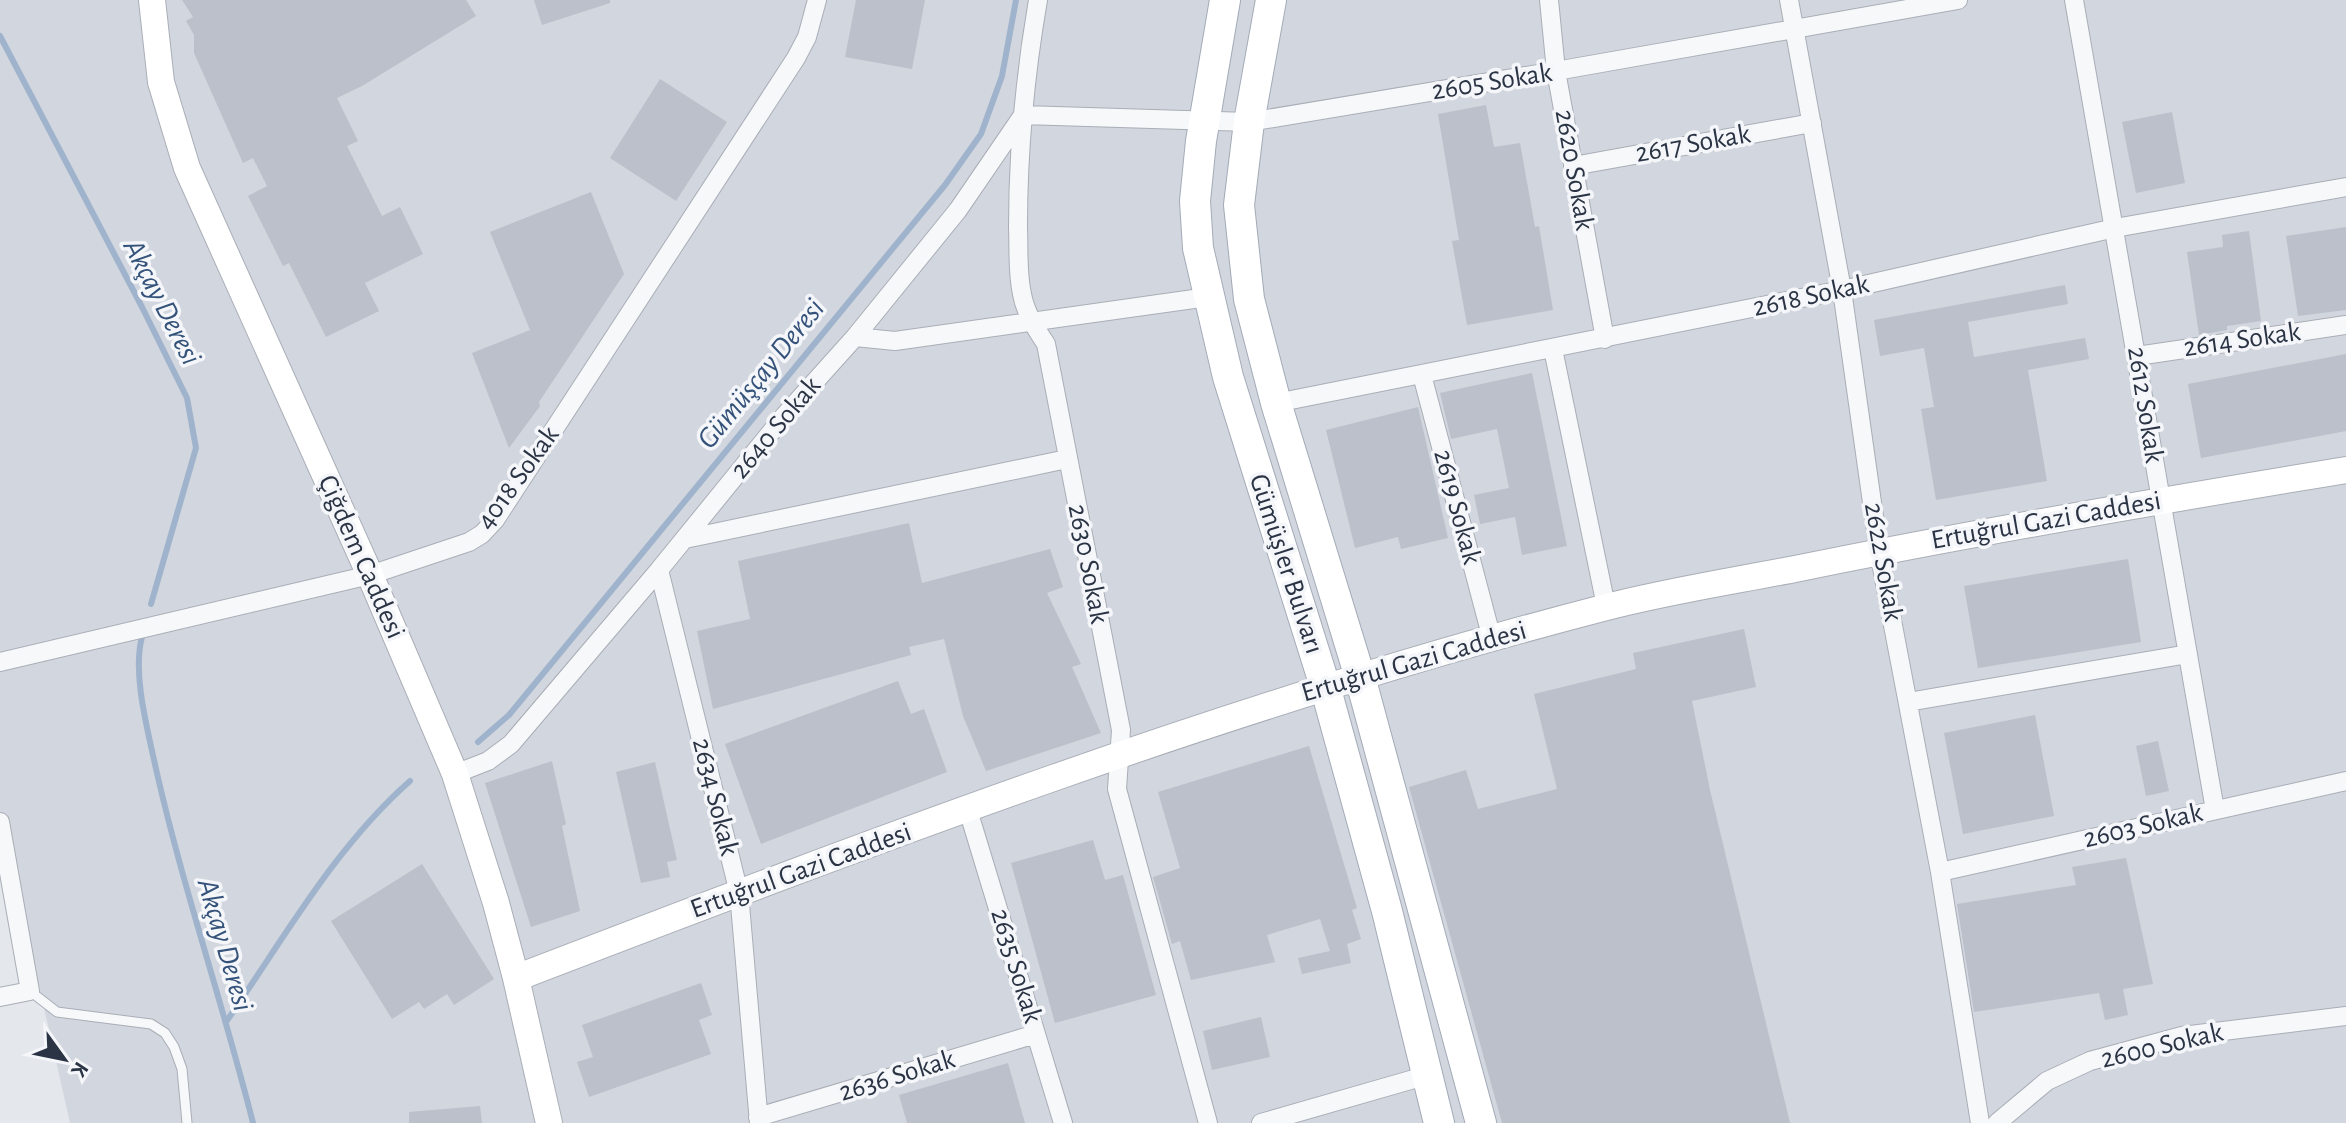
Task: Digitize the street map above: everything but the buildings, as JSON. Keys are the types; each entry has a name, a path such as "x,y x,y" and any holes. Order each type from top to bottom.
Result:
{"main road":[{"name":"Çiğdem Caddesi","path":"152,0 161,82 187,168 370,575 455,774 516,978 549,1123"},
{"name":"Gümüşler Bulvarı","path":"1225,0 1203,121 1195,201 1198,248 1228,377 1325,686 1387,911 1439,1123"},
{"name":"Gümüşler Bulvarı","path":"1271,0 1249,122 1239,205 1249,299 1276,403 1360,677 1481,1123"},
{"name":"Ertuğrul Gazi Caddesi","path":"516,978 739,893 1118,756 1325,686 1606,606 2161,500 2346,470"}],"street":[{"name":"4018 Sokak","path":"0,662 370,575 469,542 482,534 495,520 796,58 807,37 817,0"},
{"name":"2630 Sokak","path":"1038,0 1023,115 1018,183 1022,296 1046,344 1121,730 1117,789 1208,1123"},
{"name":"2620 Sokak","path":"1549,0 1556,71 1605,339"},
{"name":"2622 Sokak","path":"1789,0 1842,290 1879,552 1940,872 1980,1123"},
{"name":"2605 Sokak","path":"1023,115 1249,122 1958,0"},
{"name":"2612 Sokak","path":"2074,0 2215,810"},
{"name":"2640 Sokak","path":"455,774 488,761 511,744 685,539 785,415 855,337 958,210 1023,115"},
{"name":"2617 Sokak","path":"1573,166 1812,123"},
{"name":"2618 Sokak","path":"1276,403 1842,290 2115,228 2346,187"},
{"path":"855,337 895,341 1208,297"},
{"name":"2614 Sokak","path":"2137,356 2346,325"},
{"path":"1553,349 1606,606"},
{"name":"2619 Sokak","path":"1422,375 1492,639"},
{"path":"685,539 1067,459"},
{"name":"2634 Sokak","path":"659,570 739,893 759,1120"},
{"path":"1908,702 2188,654"},
{"name":"2603 Sokak","path":"1940,872 2346,781"},
{"name":"2635 Sokak","path":"968,810 1063,1123"},
{"path":"0,822 30,991 0,997"},
{"name":"2600 Sokak","path":"1997,1123 2047,1081 2090,1061 2182,1036 2346,1016"},
{"name":"2636 Sokak","path":"759,1120 1036,1034"},
{"path":"1261,1123 1295,1118 1428,1075"}],"lane":[{"path":"30,991 57,1012 151,1024 165,1033 182,1069 187,1123"}],"shaded area":[{"path":"0,0 2346,0 2346,1123 70,1123 0,813"}],"waterway":[{"name":"Gümüşçay Deresi","path":"478,742 509,715 945,185 981,134 1002,76 1016,0"},
{"name":"Akçay Deresi","path":"0,36 187,398 196,448 151,604"},
{"name":"Akçay Deresi","path":"142,637 140,685 156,769 253,1123"},
{"name":"Gümüşçay Deresi","path":"226,1022 333,865 357,835 410,781"}]}
